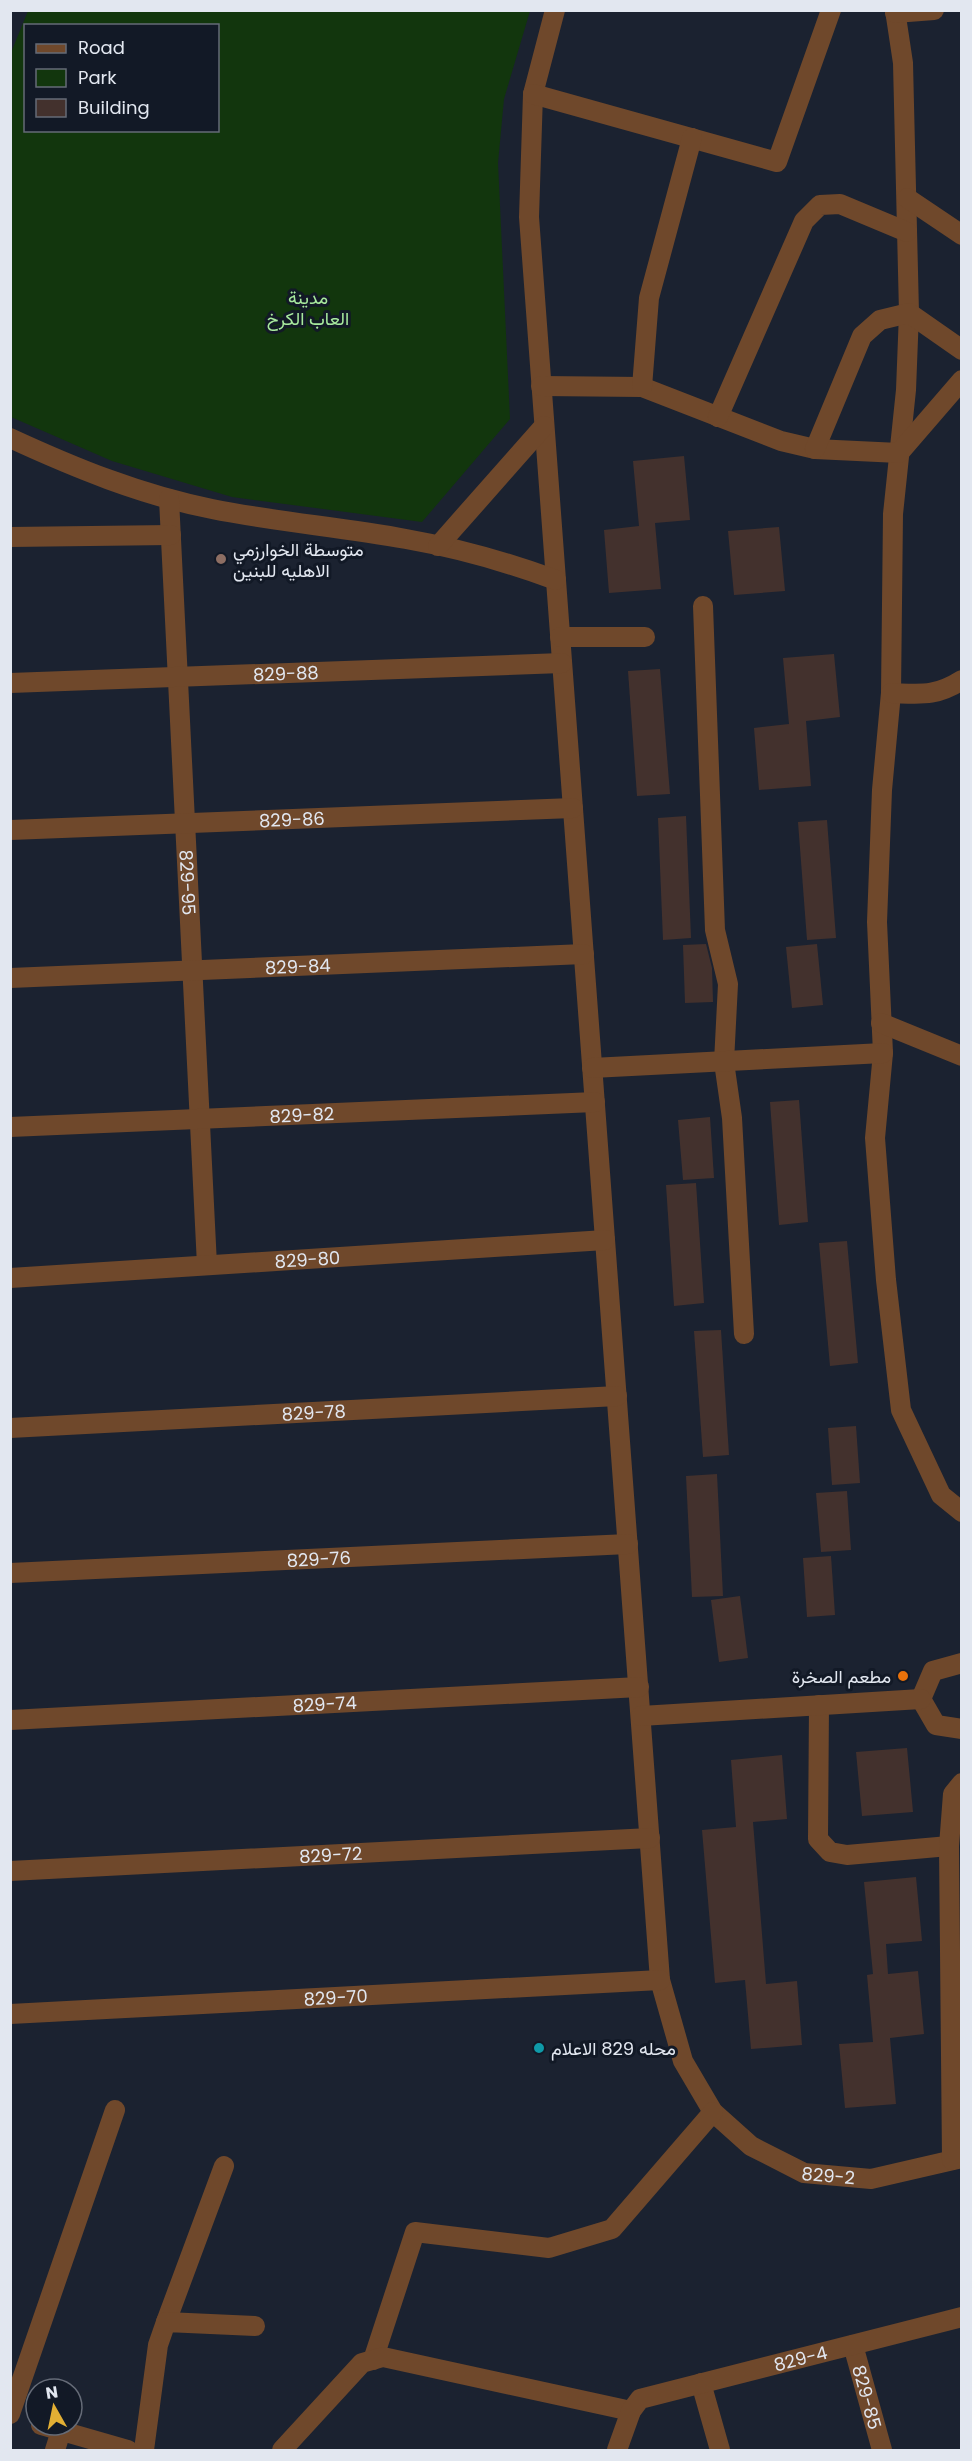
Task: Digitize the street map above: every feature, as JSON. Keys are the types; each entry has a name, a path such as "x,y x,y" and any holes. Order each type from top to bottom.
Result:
{"street":[{"name":"829-2","path":"555,10 533,94 529,217 660,1980 683,2061 714,2112 751,2146 804,2173 871,2179 957,2159"},
{"path":"533,94 777,162 831,10"},
{"path":"934,10 895,12 903,63 909,313 893,514 891,693 882,790 877,922 883,1053 875,1138 886,1280 901,1410 941,1495 962,1512"},
{"path":"642,387 649,298 692,138"},
{"path":"906,198 962,235"},
{"path":"718,417 804,221 820,205 840,204 907,232"},
{"path":"815,449 862,336 880,320 909,313 962,350"},
{"path":"899,453 962,380"},
{"path":"542,386 642,387 781,441 815,449 899,453"},
{"path":"438,546 544,426"},
{"path":"10,438 92,474 169,499 213,510 438,546 519,567 556,580"},
{"name":"829-95","path":"169,499 179,677 183,823 207,1265"},
{"path":"10,537 171,535"},
{"path":"703,606 715,930 728,984 724,1062 732,1118 744,1334"},
{"path":"560,637 645,637"},
{"name":"829-88","path":"10,683 562,663"},
{"path":"891,693 928,695 944,691 962,680"},
{"name":"829-86","path":"10,830 573,808"},
{"name":"829-84","path":"10,978 584,954"},
{"path":"881,1023 962,1056"},
{"path":"592,1068 883,1053"},
{"name":"829-82","path":"10,1127 595,1102"},
{"name":"829-80","path":"10,1278 605,1240"},
{"name":"829-78","path":"10,1428 617,1396"},
{"name":"829-76","path":"10,1573 628,1544"},
{"path":"921,1699 933,1671 962,1663"},
{"name":"829-74","path":"10,1720 639,1687"},
{"path":"641,1716 921,1699"},
{"path":"921,1699 936,1725 962,1729"},
{"path":"819,1705 818,1839 830,1852 847,1855 949,1846"},
{"path":"957,2159 949,1846 953,1794 962,1783"},
{"name":"829-72","path":"10,1870 650,1838"},
{"name":"829-70","path":"10,2014 660,1980"},
{"path":"10,2415 115,2110"},
{"path":"373,2360 415,2232 549,2248 612,2229 714,2112"},
{"path":"144,2451 158,2345 224,2166"},
{"name":"829-4","path":"636,2405 701,2383 962,2317"},
{"path":"166,2322 255,2326"},
{"name":"829-85","path":"853,2344 882,2451"},
{"path":"282,2451 362,2363 383,2357 636,2405 617,2451"},
{"path":"701,2383 720,2451"},
{"path":"80,2437 128,2451"}],"green space":[{"name":"مدينة العاب الكرخ","path":"28,11 530,11 504,99 498,163 510,419 422,522 232,497 112,461 11,417 10,55"}],"building":[{"path":"684,456 690,520 655,523 661,589 609,593 604,530 639,526 633,461"},
{"path":"779,527 785,591 734,595 728,531"},
{"path":"834,654 840,717 806,721 811,786 759,790 754,728 789,724 783,658"},
{"path":"660,669 670,794 637,796 628,671"},
{"path":"686,816 691,938 663,940 658,818"},
{"path":"827,820 836,938 807,940 798,822"},
{"path":"706,944 712,968 713,1002 685,1003 683,945"},
{"path":"817,944 823,1005 792,1008 786,947"},
{"path":"799,1100 808,1222 779,1225 770,1102"},
{"path":"710,1117 714,1178 683,1180 678,1120"},
{"path":"696,1183 704,1303 674,1306 666,1185"},
{"path":"847,1241 858,1363 830,1366 819,1243"},
{"path":"721,1330 729,1455 703,1457 694,1331"},
{"path":"856,1426 860,1483 832,1485 828,1428"},
{"path":"717,1474 723,1596 692,1597 686,1476"},
{"path":"847,1491 851,1550 821,1552 816,1493"},
{"path":"831,1556 835,1615 807,1617 803,1558"},
{"path":"740,1596 748,1658 719,1662 711,1600"},
{"path":"907,1748 913,1812 862,1816 856,1752"},
{"path":"782,1755 787,1819 753,1822 766,1984 797,1981 802,2045 751,2049 745,1980 715,1983 702,1830 736,1827 731,1760"},
{"path":"916,1877 922,1941 886,1944 888,1974 918,1971 924,2034 890,2038 896,2104 845,2108 839,2044 873,2042 867,1975 873,1974 864,1882"}],"place":[{"name":"متوسطة الخوارزمي الاهليه للبنين","path":"221,559"},
{"name":"مطعم الصخرة","path":"903,1676"},
{"name":"محله 829 الاعلام","path":"539,2048"}]}
